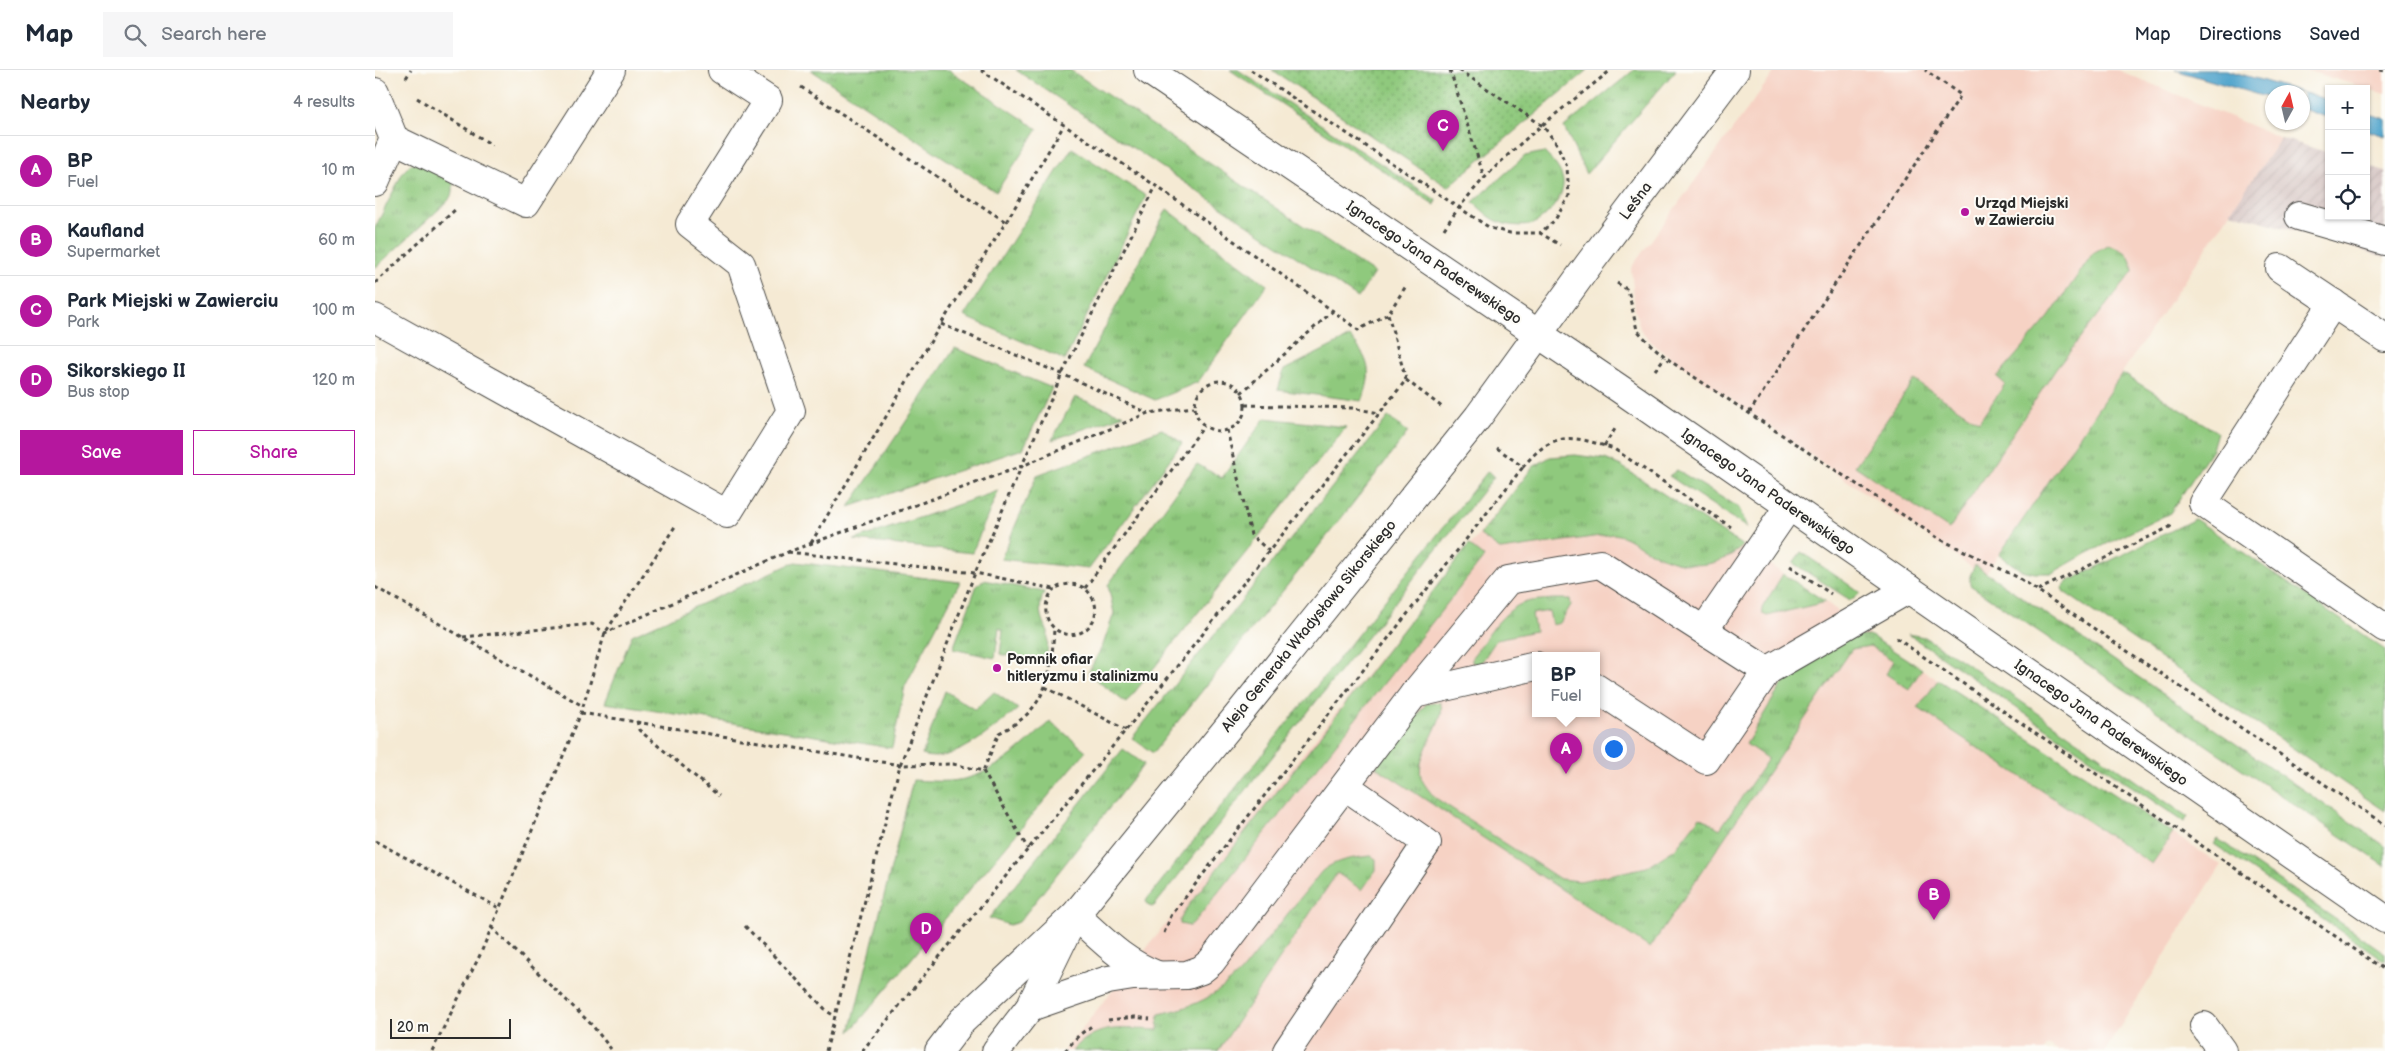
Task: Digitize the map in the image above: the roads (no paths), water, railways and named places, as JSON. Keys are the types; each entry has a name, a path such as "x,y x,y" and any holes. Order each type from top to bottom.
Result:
{"street":[{"path":"375,92 394,139 525,203 611,70"},
{"path":"375,318 727,514 791,411 741,264 690,224 768,100 722,70"},
{"name":"Ignacego Jana Paderewskiego","path":"1148,70 1539,333 2385,919"},
{"name":"Leśna","path":"1539,333 1735,70"},
{"path":"375,182 394,139"},
{"path":"2299,216 2385,241"},
{"path":"2280,268 2385,338"},
{"path":"2333,303 2203,503 2385,628"},
{"name":"Aleja Generała Władysława Sikorskiego","path":"939,1051 962,1021 1075,915 1470,428 1539,333"},
{"path":"1704,630 1789,506"},
{"path":"1031,1007 1083,987 1108,980 1157,975 1187,975 1201,970 1211,962 1414,694 1508,580 1600,564 1767,671"},
{"path":"1600,691 1706,760 1767,671 1909,589"},
{"path":"1414,694 1532,667"},
{"path":"1287,1051 1427,843 1345,786"},
{"path":"1075,915 1117,953 1136,967 1157,975"},
{"name":"Aleja Generała Władysława Sikorskiego","path":"996,1051 1031,1007 1075,915"},
{"path":"2204,1026 2223,1051"}],"water":[{"path":"2175,70 2227,70 2278,85 2265,85 2265,97"},
{"path":"2310,94 2325,99 2325,117 2310,111"},
{"path":"2370,114 2385,119 2385,136 2370,131"}],"place":[{"name":"Park Miejski w Zawierciu","path":"1443,151"},
{"name":"Urząd Miejski w Zawierciu","path":"1965,212"},
{"name":"Pomnik ofiar hitleryzmu i stalinizmu","path":"997,668"},
{"name":"BP","path":"1566,774"},
{"name":"Kaufland","path":"1934,920"},
{"name":"Sikorskiego II","path":"926,954"}]}
